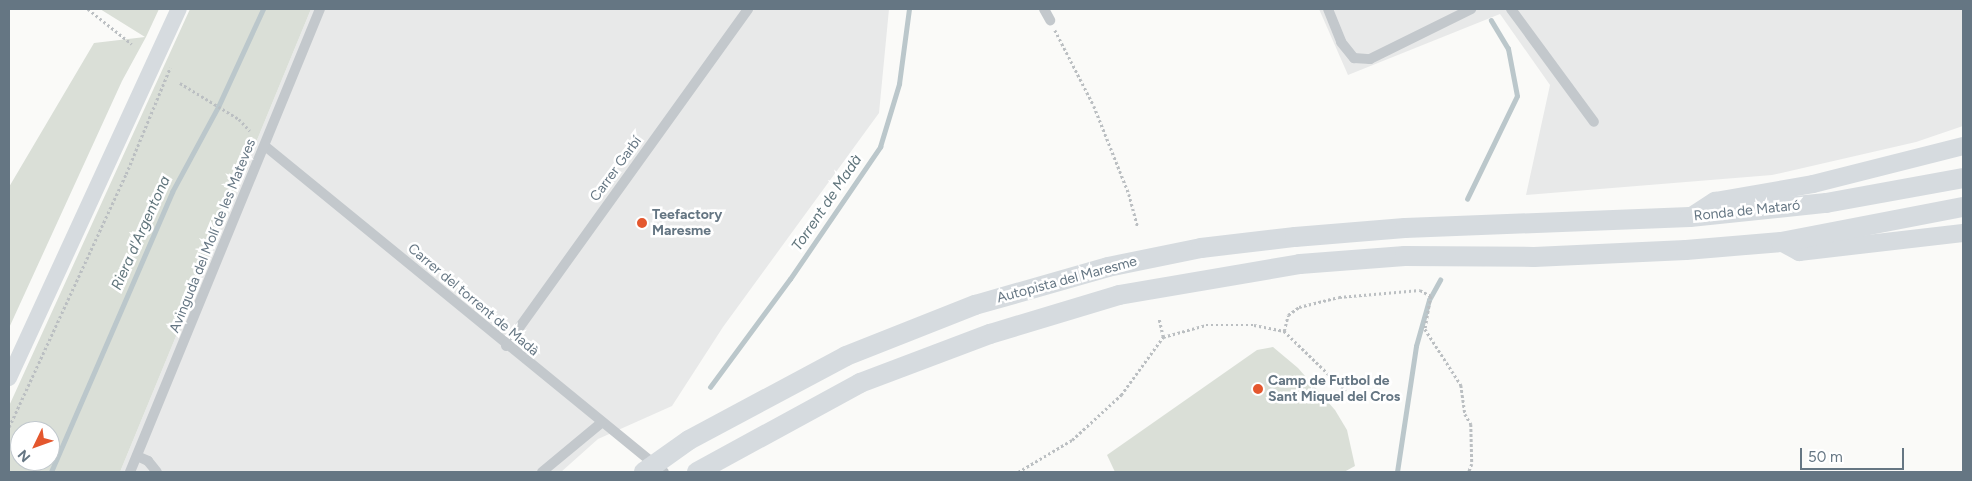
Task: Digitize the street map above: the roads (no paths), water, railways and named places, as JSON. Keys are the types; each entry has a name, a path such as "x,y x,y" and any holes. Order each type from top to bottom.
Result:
{"highway":[{"path":"1690,217 1715,201 1813,184 1963,146"},
{"name":"Ronda de Mataró","path":"1529,224 1690,217 1826,203 1963,178"},
{"path":"1781,242 1963,207"},
{"name":"Autopista del Maresme","path":"644,472 689,440 846,356 975,305 1108,267 1201,248 1295,236 1405,228 1529,224"},
{"path":"1781,242 1799,252 1963,233"},
{"name":"Autopista del Maresme","path":"702,469 860,383 990,334 1119,295 1309,264 1405,256 1534,257 1686,250 1781,242"}],"main road":[{"path":"9,363 171,9"},
{"path":"9,378 179,9"}],"street":[{"name":"Avinguda del Molí de les Mateves","path":"130,472 320,9"},
{"name":"Carrer Garbí","path":"506,346 748,9"},
{"path":"1044,9 1050,20"},
{"path":"1328,9 1341,42 1354,58 1370,59 1471,9"},
{"path":"1511,9 1594,122"},
{"name":"Carrer del torrent de Madà","path":"265,146 506,346 664,472"},
{"path":"542,472 601,423"},
{"path":"137,456 148,460 157,472"}],"waterway":[{"name":"Riera d'Argentona","path":"51,472 172,192 218,107 263,9"},
{"name":"Torrent de Madà","path":"710,387 790,279 880,147 899,84 909,9"},
{"path":"1467,199 1517,96 1508,49 1491,21"},
{"path":"1397,472 1416,346 1429,300 1440,280"}],"place":[{"name":"Teefactory Maresme","path":"642,223"},
{"name":"Camp de Futbol de Sant Miquel del Cros","path":"1258,389"}]}
